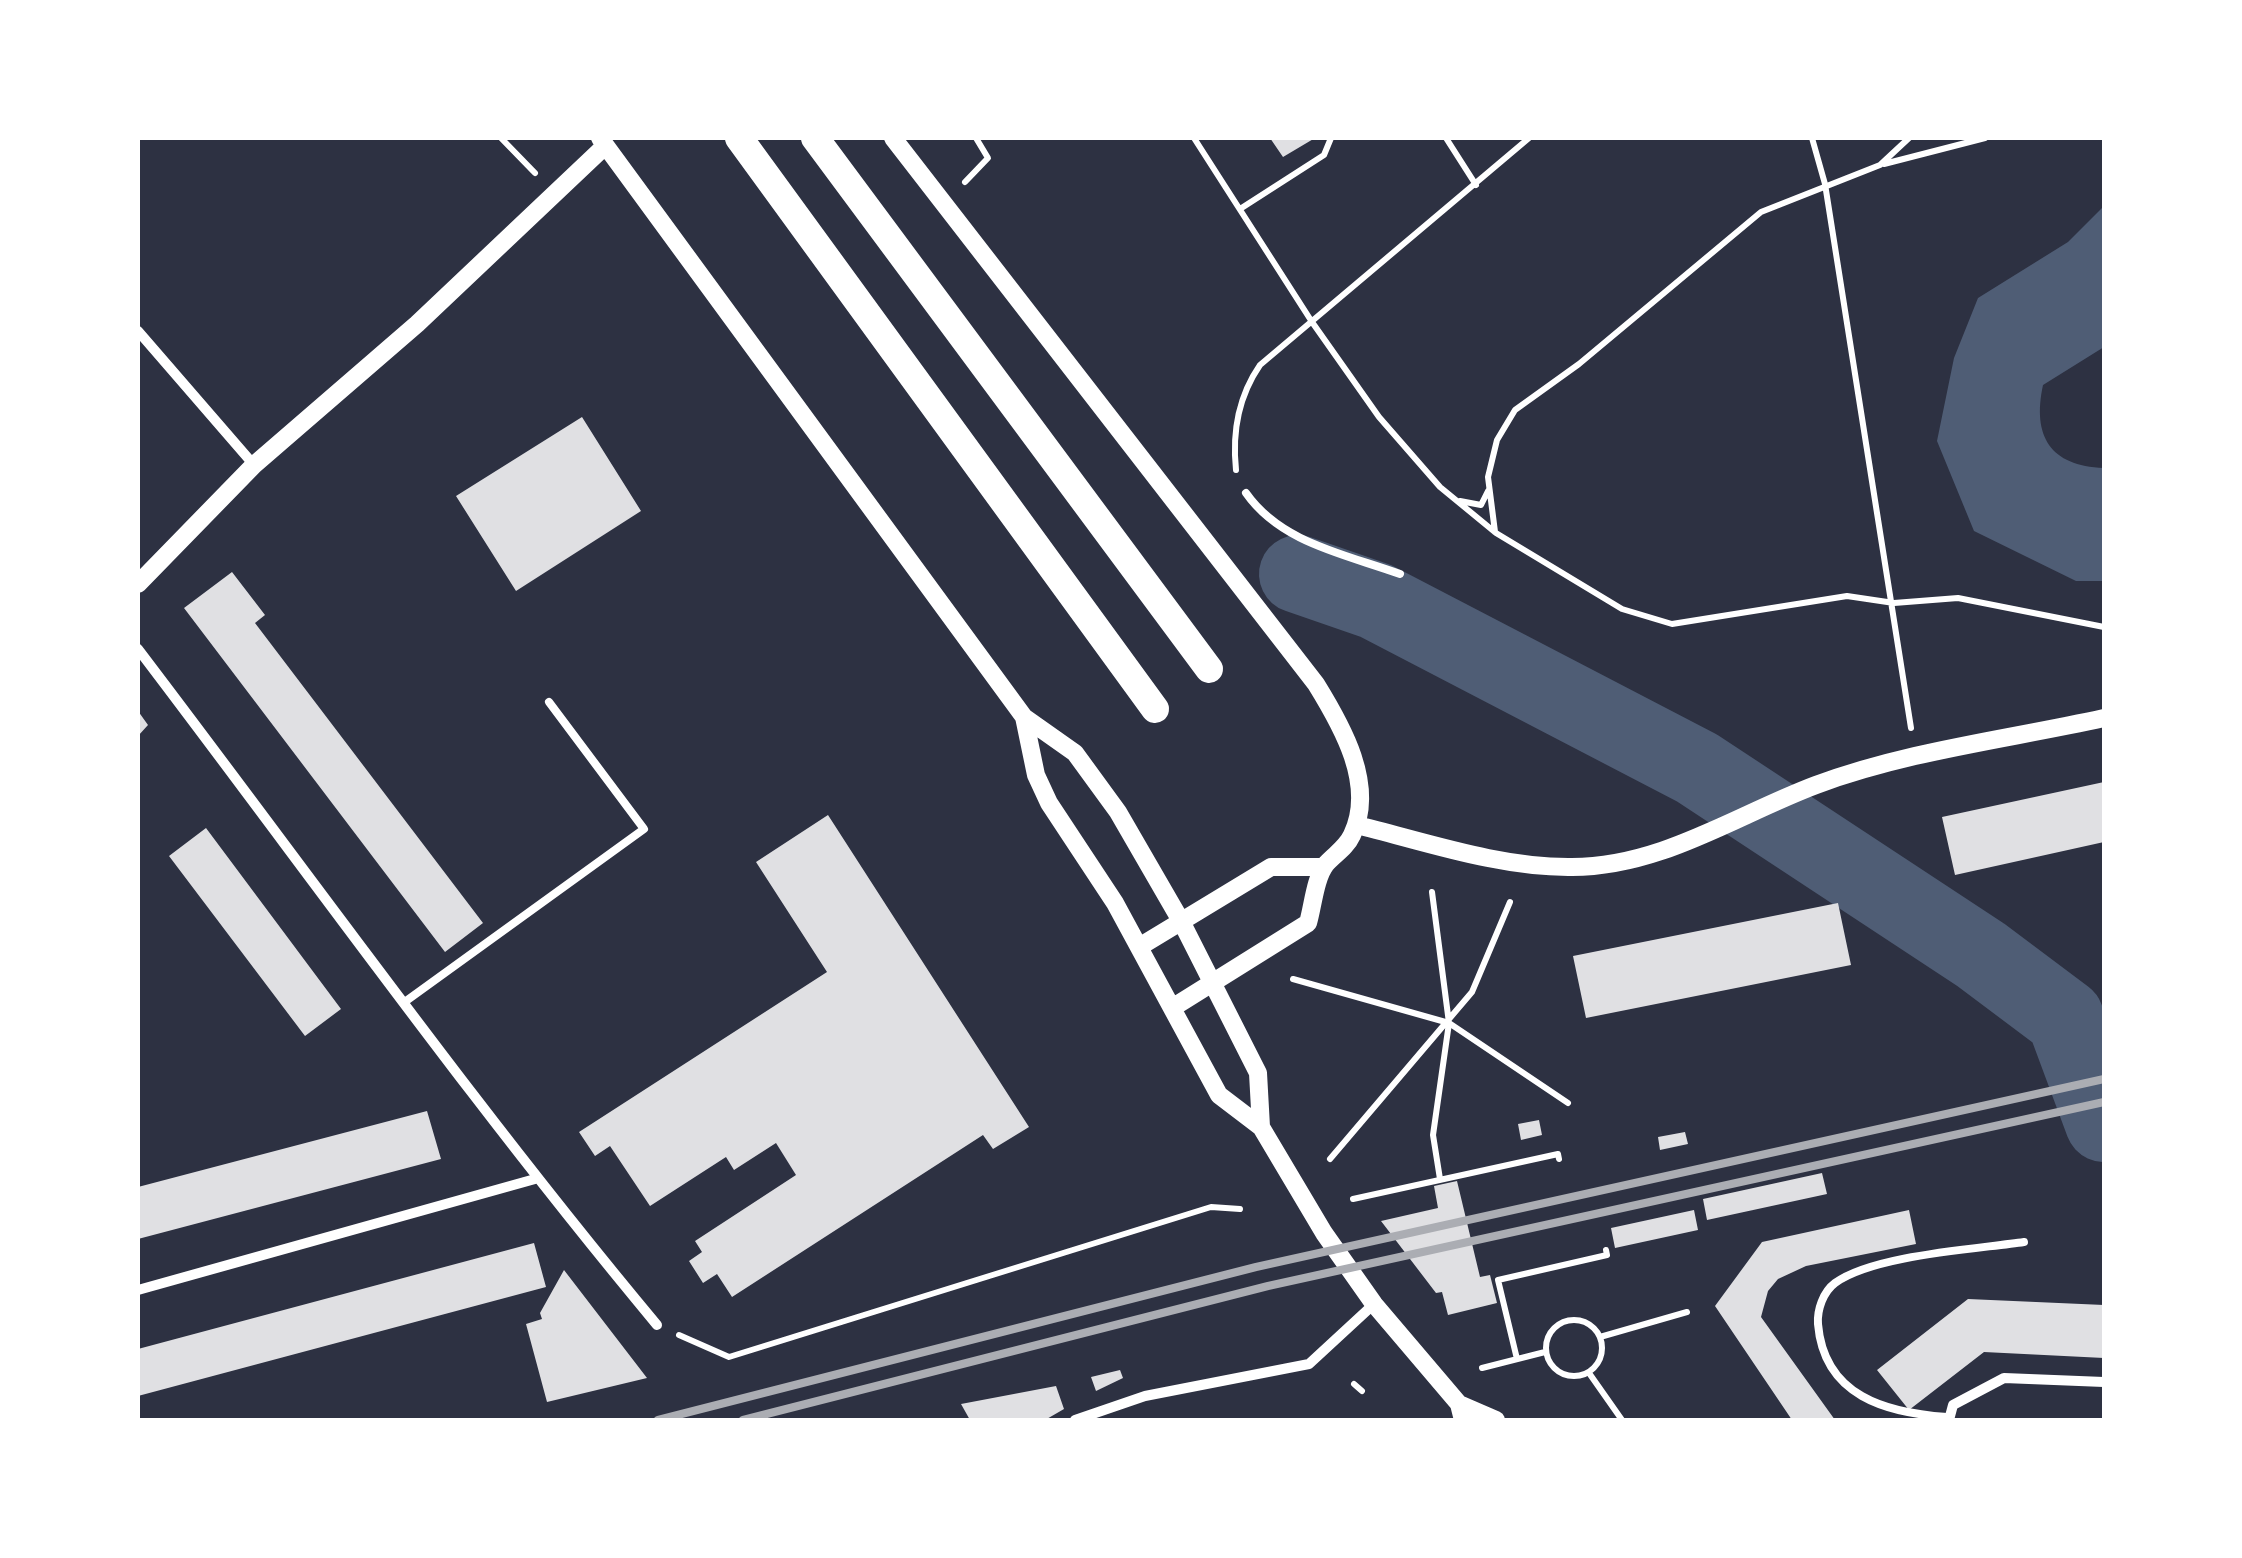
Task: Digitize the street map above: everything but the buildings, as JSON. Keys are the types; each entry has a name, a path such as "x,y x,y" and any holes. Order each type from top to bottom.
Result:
{"highway":[{"path":"739,138 1155,709"},
{"path":"815,138 1209,669"}],"street":[{"path":"893,138 1316,684 1348,738 1356,772 1356,825 1349,841 1323,868 1308,923 1172,1008"},
{"path":"138,584 254,465 417,324 603,142 1024,717 1074,753 1118,812 1181,921 1258,1073 1262,1127"},
{"path":"138,330 254,465"},
{"path":"138,649 536,1179 657,1325"},
{"path":"1024,717 1036,775 1050,803 1139,947 1219,1095 1262,1127 1324,1233 1374,1304 1461,1412 1496,1420"},
{"path":"1356,825 1518,862 1574,868 1654,854 1817,784 1915,758 2104,718"},
{"path":"1139,947 1271,866 1323,868"},
{"path":"138,1290 536,1179"},
{"path":"1074,1420 1145,1396 1309,1364 1374,1304"},
{"path":"1948,1419 1954,1405 2004,1378 2104,1382"}],"lane":[{"path":"1246,493 1269,519 1294,536 1400,574"},
{"path":"406,1002 644,829 549,702"},
{"path":"1948,1419 1884,1409 1840,1381 1819,1335 1818,1314 1823,1298 1835,1283 1868,1269 2024,1242"}],"path":[{"path":"501,138 536,175"},
{"path":"1194,138 1312,322 1379,417 1454,498 1496,533 1622,610 1672,624 1847,596 1894,603 1958,598 2104,627"},
{"path":"1240,208 1324,155 1331,138"},
{"path":"1446,138 1476,185"},
{"path":"1246,493 1234,450 1234,430 1245,392 1260,365 1529,138"},
{"path":"1812,138 1824,184 1894,603 1915,758"},
{"path":"1880,165 1909,138"},
{"path":"1496,533 1490,487 1497,440 1515,410 1579,364 1761,212 1880,165 1984,138"},
{"path":"964,182 988,158 979,139"},
{"path":"1454,498 1481,505 1490,487"},
{"path":"1432,892 1449,1023 1434,1135 1440,1179"},
{"path":"1330,1159 1472,992 1510,902"},
{"path":"1293,979 1449,1023 1568,1103"},
{"path":"1353,1199 1558,1154 1559,1159"},
{"path":"657,1325 729,1357 1211,1207 1240,1209"},
{"path":"1516,1360 1498,1280 1607,1255 1606,1250"},
{"path":"1600,1337 1688,1312"},
{"path":"1582,1320 1600,1337 1601,1358 1589,1373 1561,1374 1546,1352 1550,1333 1563,1321 1582,1320"},
{"path":"1482,1368 1546,1352"},
{"path":"1589,1373 1622,1420"},
{"path":"1354,1384 1362,1391"}],"water":[{"path":"2104,206 2104,347 2043,385 2040,403 2043,433 2049,445 2070,461 2104,468 2104,581 2076,581 1974,531 1937,441 1954,358 1978,298 2068,242"}],"waterway":[{"path":"1298,574 1376,601 1697,768 1981,955 2065,1018 2104,1123"}],"railway":[{"path":"658,1420 1256,1267 2104,1079"},
{"path":"743,1420 1268,1286 2104,1102"}]}
